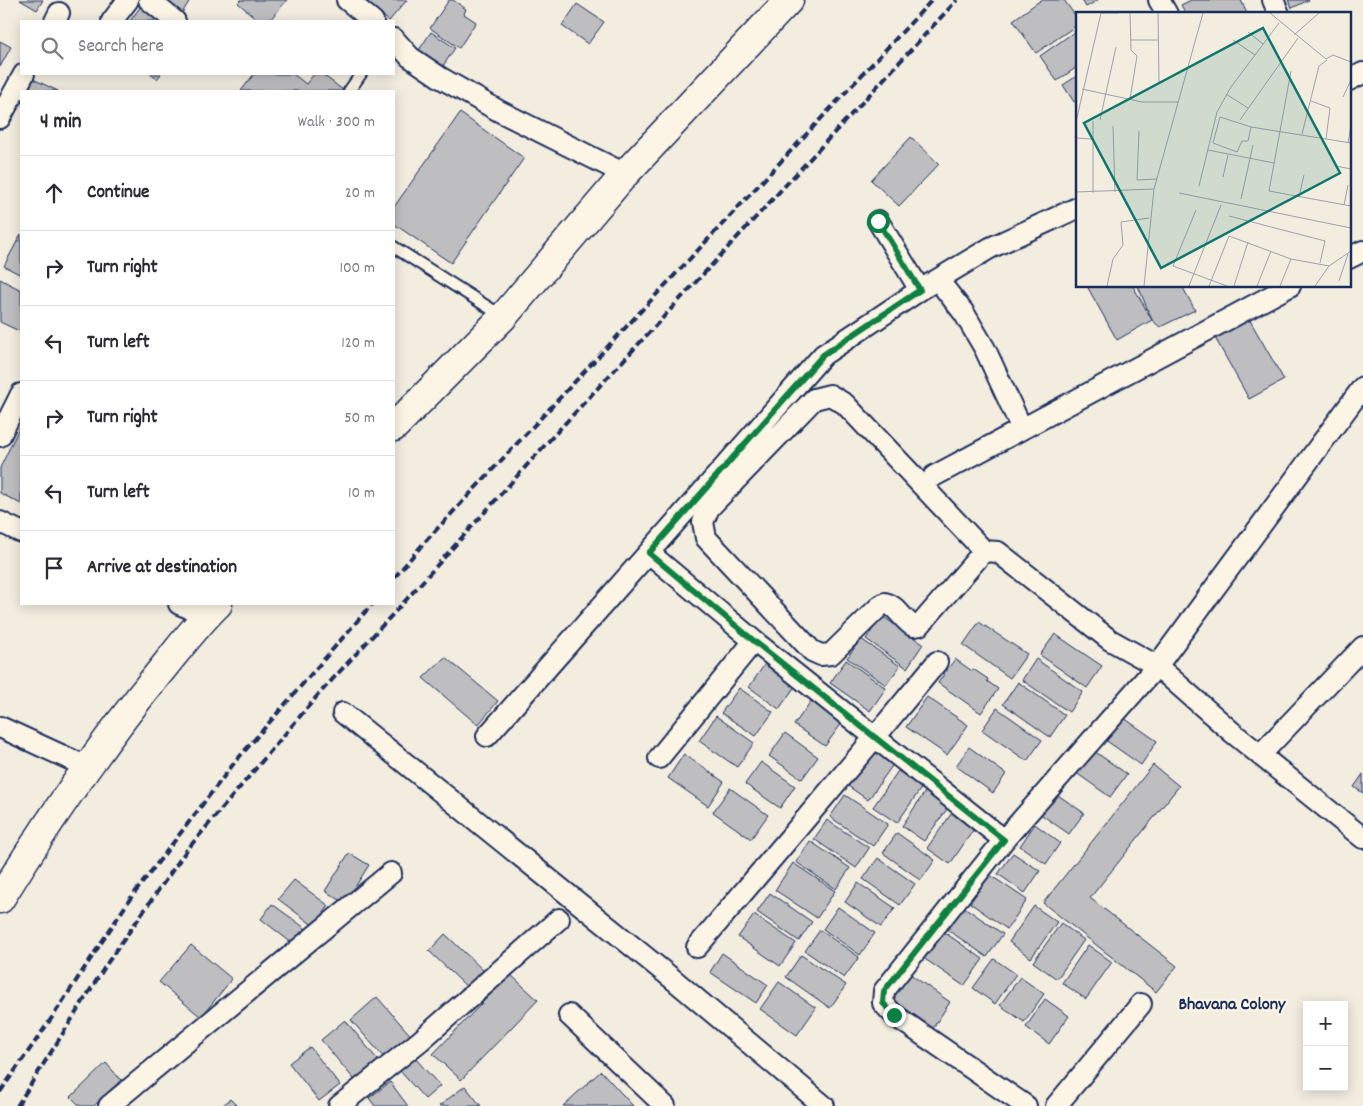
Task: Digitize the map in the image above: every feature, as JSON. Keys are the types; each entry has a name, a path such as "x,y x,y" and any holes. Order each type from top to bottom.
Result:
{"street":[{"path":"113,20 128,0"},
{"path":"149,0 174,20"},
{"path":"395,426 503,317 625,174 789,0"},
{"path":"1159,0 1166,12"},
{"path":"1273,0 1278,12"},
{"path":"349,1 372,20"},
{"path":"395,40 410,57 441,78 499,111 625,174"},
{"path":"1350,80 1363,73"},
{"path":"0,118 23,75"},
{"path":"487,736 823,355 920,290 990,248 1076,208"},
{"path":"878,221 920,290"},
{"path":"1350,258 1363,251"},
{"path":"938,280 964,313 985,349 1022,429"},
{"path":"934,476 1286,288"},
{"path":"1026,1106 894,1015 883,1003 884,991 1004,840 1157,666 1363,386"},
{"path":"984,551 920,625 913,626 908,623 890,604 884,603 831,654 821,656 812,651 706,538 703,522 709,508 814,399 830,395 845,404 984,551 998,552 1110,640 1157,666 1233,733 1363,838"},
{"path":"0,436 20,396"},
{"path":"0,522 20,532"},
{"path":"649,553 754,641 1004,840"},
{"path":"186,605 212,609"},
{"path":"0,899 87,766 212,609"},
{"path":"659,758 754,641"},
{"path":"1260,755 1363,647"},
{"path":"697,947 937,662"},
{"path":"343,713 674,980 824,1106"},
{"path":"0,727 87,766"},
{"path":"109,1106 391,873"},
{"path":"339,1106 420,1041 559,919"},
{"path":"1056,1106 1142,1004"},
{"path":"569,1014 665,1106"}],"lane":[{"path":"350,90 360,75"},
{"path":"395,248 503,317"}],"building":[{"path":"20,0 43,0 37,10"},
{"path":"162,0 190,0 182,13"},
{"path":"241,0 287,0 270,20 258,20 238,3"},
{"path":"365,0 407,0 388,20"},
{"path":"449,0 453,0 466,9 464,14 476,22 459,48 430,28"},
{"path":"1041,0 1064,0 1076,17 1076,26 1036,53 1013,20"},
{"path":"1082,0 1098,0 1086,7"},
{"path":"1191,0 1241,0 1246,12 1185,12 1181,5"},
{"path":"1288,0 1309,0 1292,8"},
{"path":"577,4 604,22 588,44 562,26"},
{"path":"141,6 162,20 131,20"},
{"path":"1076,31 1076,68 1057,81 1040,56"},
{"path":"431,32 455,48 441,69 417,53"},
{"path":"0,41 11,47 0,67"},
{"path":"151,75 160,75 157,79"},
{"path":"253,75 294,75 306,84 313,75 323,75 343,90 242,90"},
{"path":"1076,77 1076,101 1074,102 1063,85"},
{"path":"33,79 56,90 28,90"},
{"path":"460,113 524,158 451,263 395,225 395,206"},
{"path":"911,137 939,164 899,206 871,180"},
{"path":"20,236 20,274 4,266"},
{"path":"0,279 20,289 20,332 0,322"},
{"path":"1088,288 1134,288 1152,320 1117,340"},
{"path":"1139,288 1183,288 1195,310 1160,327 1152,320"},
{"path":"1248,317 1284,380 1249,399 1214,336"},
{"path":"20,426 20,503 0,493 0,468"},
{"path":"882,616 923,644 907,668 866,639"},
{"path":"979,622 1027,654 1010,678 963,645"},
{"path":"1055,634 1102,666 1087,688 1040,655"},
{"path":"861,639 900,666 886,685 847,658"},
{"path":"445,657 498,701 478,725 423,678"},
{"path":"955,659 988,679 987,681 998,689 981,713 938,683"},
{"path":"1036,659 1083,692 1069,712 1022,680"},
{"path":"846,660 886,688 870,711 830,683"},
{"path":"765,664 796,685 779,709 749,687"},
{"path":"1018,682 1065,715 1050,737 1003,704"},
{"path":"739,688 773,712 756,736 721,713"},
{"path":"927,697 968,725 947,755 906,727"},
{"path":"811,701 842,723 825,746 794,725"},
{"path":"997,708 1042,740 1027,761 982,730"},
{"path":"716,716 754,743 737,767 699,741"},
{"path":"1121,716 1157,741 1141,765 1104,739"},
{"path":"785,733 818,757 802,779 769,756"},
{"path":"969,747 1006,774 993,793 956,766"},
{"path":"874,749 894,763 868,800 848,786"},
{"path":"1091,749 1127,774 1110,797 1075,772"},
{"path":"684,754 724,782 708,806 668,778"},
{"path":"761,762 795,786 780,808 745,784"},
{"path":"1153,765 1179,786 1090,898 1177,966 1156,992 1043,903"},
{"path":"898,771 922,787 897,823 873,807"},
{"path":"1363,774 1363,793 1354,787"},
{"path":"730,788 768,815 751,839 713,812"},
{"path":"927,789 950,805 924,841 902,826"},
{"path":"1055,793 1084,813 1069,834 1039,813"},
{"path":"845,795 888,824 873,846 830,817"},
{"path":"954,810 976,826 950,864 927,848"},
{"path":"827,820 869,848 856,868 814,839"},
{"path":"1035,824 1060,843 1046,864 1020,846"},
{"path":"897,833 935,860 921,880 883,853"},
{"path":"810,841 850,868 836,889 796,862"},
{"path":"349,853 369,865 345,903 325,891"},
{"path":"1013,853 1040,871 1025,893 998,874"},
{"path":"878,858 915,884 900,905 863,879"},
{"path":"793,863 835,891 817,918 775,890"},
{"path":"990,875 1027,900 1007,929 970,903"},
{"path":"294,880 329,906 314,926 278,899"},
{"path":"858,883 895,908 881,927 845,902"},
{"path":"770,893 812,922 799,941 757,912"},
{"path":"272,904 305,928 293,944 261,919"},
{"path":"1034,906 1057,922 1031,958 1009,942"},
{"path":"838,907 875,933 860,955 823,929"},
{"path":"964,907 1003,934 987,957 948,930"},
{"path":"754,915 796,943 780,966 738,937"},
{"path":"1061,923 1084,940 1057,979 1033,962"},
{"path":"820,930 859,957 844,978 805,951"},
{"path":"941,930 983,959 964,986 922,957"},
{"path":"445,934 485,972 469,989 429,951"},
{"path":"191,945 232,979 201,1017 159,982"},
{"path":"1088,945 1112,962 1086,999 1062,983"},
{"path":"722,953 768,985 756,1003 710,972"},
{"path":"801,955 846,985 830,1008 786,977"},
{"path":"994,959 1016,974 995,1004 973,988"},
{"path":"907,972 950,1002 933,1028 889,997"},
{"path":"510,974 538,1000 461,1080 433,1054"},
{"path":"1020,977 1044,994 1024,1022 1000,1005"},
{"path":"779,982 816,1008 797,1035 760,1009"},
{"path":"377,997 413,1038 387,1061 351,1020"},
{"path":"1045,999 1069,1016 1049,1044 1026,1027"},
{"path":"345,1020 382,1065 358,1084 321,1040"},
{"path":"310,1047 340,1085 319,1101 289,1063"},
{"path":"415,1058 440,1086 425,1099 400,1071"},
{"path":"106,1063 121,1080 94,1106 80,1106 71,1097"},
{"path":"601,1071 633,1106 563,1106"},
{"path":"390,1082 408,1106 375,1106 369,1098"},
{"path":"465,1086 481,1106 439,1106"},
{"path":"230,1099 237,1106 222,1106"}],"railway":[{"path":"395,577 423,544 932,0"},
{"path":"17,1106 108,962 186,851 318,695 545,445 957,0"},
{"path":"0,1092 130,899 235,762 371,605"}],"district":[{"name":"Bhavana Colony","path":"1232,1003"}],"route":[{"path":"878,221 920,290 823,355 649,553 754,641 1004,840 884,991 883,1003 894,1015"}]}
